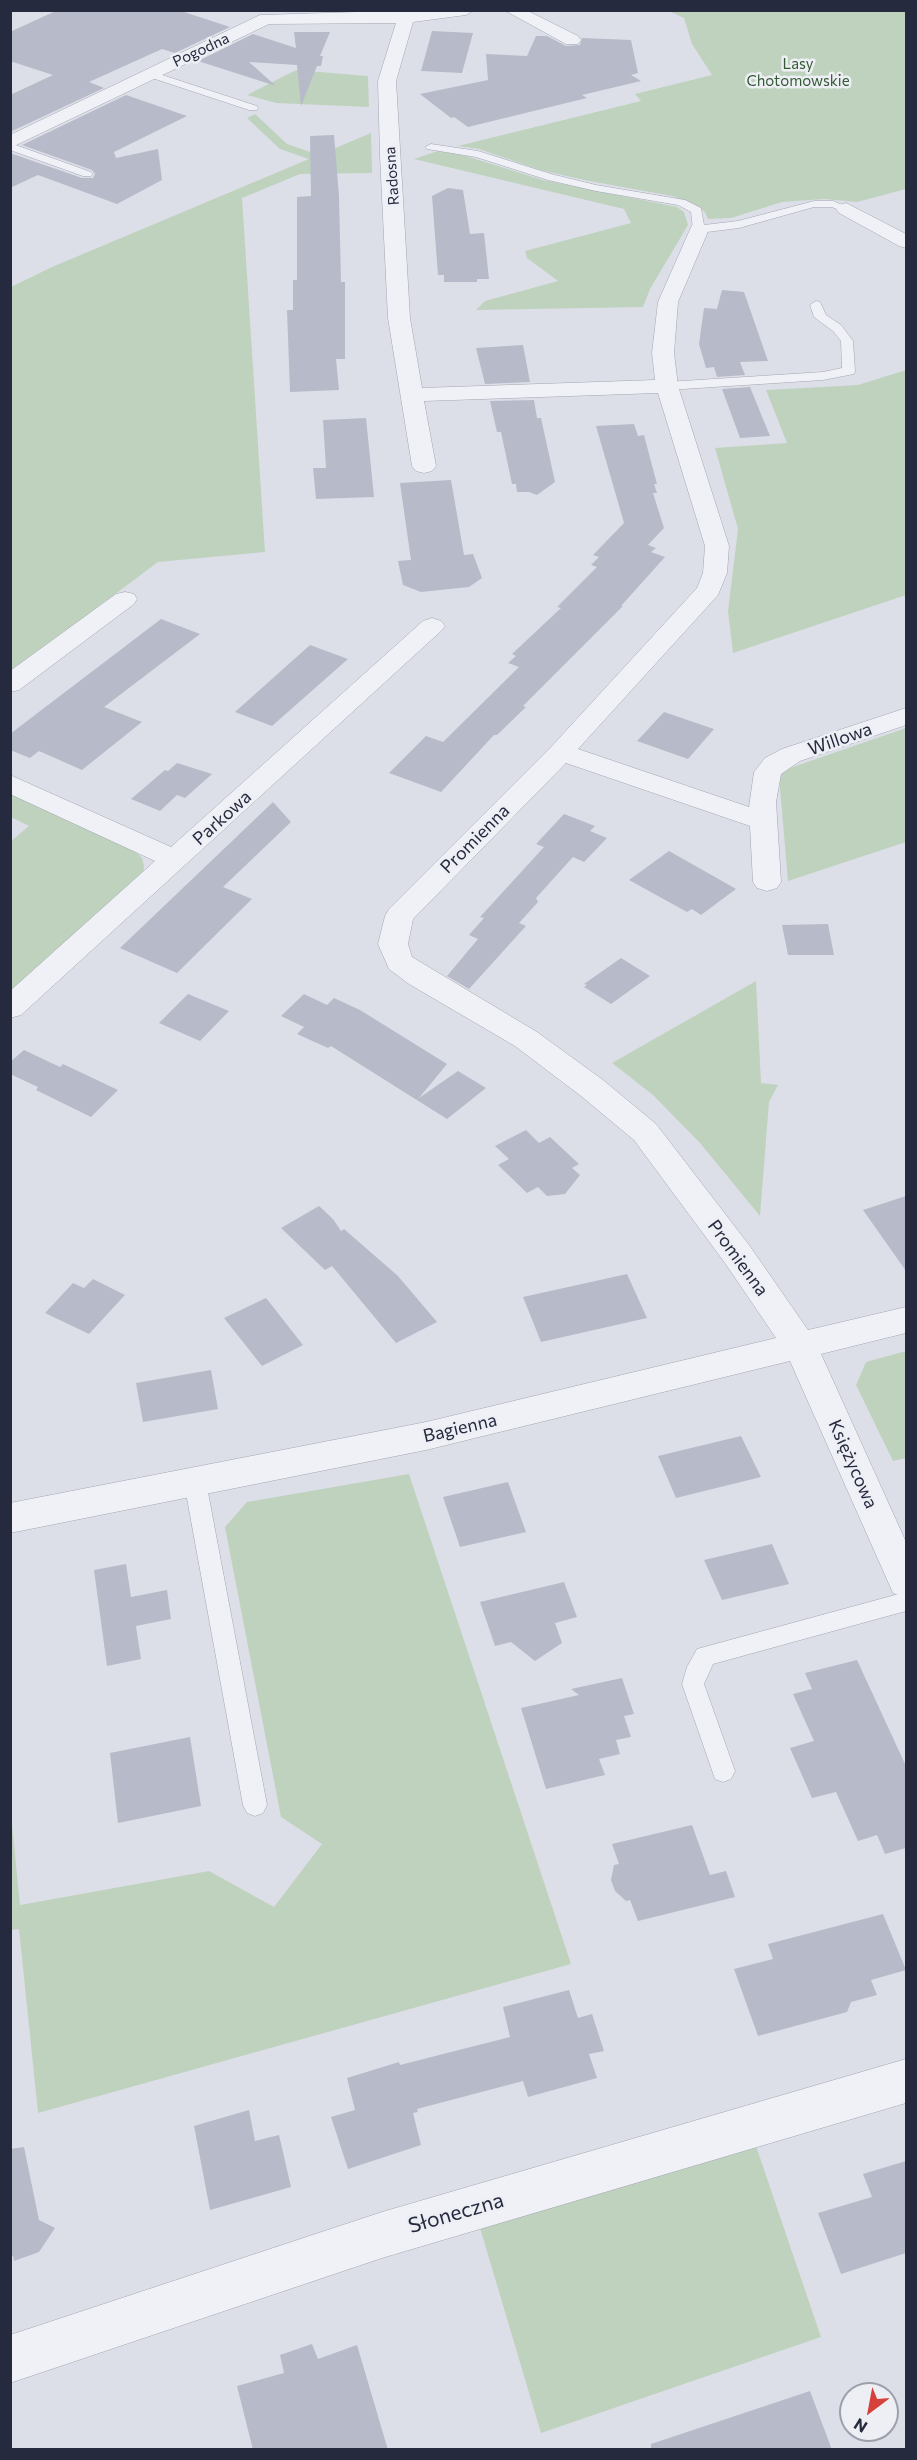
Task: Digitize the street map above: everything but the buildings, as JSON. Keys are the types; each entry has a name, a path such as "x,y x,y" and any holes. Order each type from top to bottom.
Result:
{"street":[{"path":"406,18 466,10"},
{"path":"512,10 572,40"},
{"path":"245,13 266,19"},
{"name":"Pogodna","path":"10,144 266,19 406,18"},
{"name":"Radosna","path":"406,18 387,81 399,318 414,395 424,466"},
{"path":"846,209 906,242"},
{"name":"Promienna","path":"699,229 668,302 663,353 667,386 694,466 717,546 715,573 709,590 561,752 399,916 393,944 399,962 420,977 526,1039 592,1088 645,1132 737,1254 800,1346"},
{"path":"414,395 667,386"},
{"path":"10,684 125,599"},
{"name":"Parkowa","path":"10,1008 432,626"},
{"name":"Willowa","path":"762,821 762,802 768,772 775,764 791,755 906,716"},
{"path":"561,752 762,821 766,882"},
{"path":"10,783 175,860"},
{"name":"Bagienna","path":"10,1518 426,1436 906,1320"},
{"name":"Księżycowa","path":"800,1346 906,1582"},
{"name":"Słoneczna","path":"10,2359 382,2235 906,2081"}],"lane":[{"path":"150,74 253,108"},
{"path":"10,144 87,174"},
{"path":"431,147 478,154 548,177 596,188 681,202 697,210 699,229 739,224 814,204 833,204 846,209"},
{"path":"667,386 823,376 849,371 847,341 837,328 820,317 816,305"},
{"path":"195,1482 255,1805"},
{"path":"723,1771 693,1684 698,1667 705,1656 906,1602"}],"green space":[{"name":"Lasy Chotomowskie","path":"669,11 906,11 906,189 857,202 824,199 782,202 731,218 708,219 705,212 694,204 672,196 540,170 479,149 458,146 641,101 635,94 712,75 692,44 684,18"},
{"path":"296,70 368,76 369,107 276,103 247,95"},
{"path":"255,114 287,144 319,155 371,133 372,173 300,174 242,198 265,552 158,562 11,672 11,287 52,267 309,159 280,149 247,118"},
{"path":"438,151 466,156 543,180 677,207 684,212 688,225 650,289 643,307 476,310 485,301 558,281 527,258 525,251 631,223 624,209 414,159"},
{"path":"906,370 906,595 733,653 728,611 738,529 715,448 787,443 766,390 858,385"},
{"path":"906,728 906,842 788,881 779,777 787,769"},
{"path":"11,792 136,852 142,858 144,866 143,877 11,991 11,841 29,826 11,817"},
{"path":"756,981 761,1083 778,1085 769,1102 760,1216 700,1143 653,1095 612,1063"},
{"path":"906,1351 906,1458 893,1461 856,1385 866,1362"},
{"path":"409,1474 571,1964 38,2113 19,1929 11,1930 11,1814 20,1905 209,1871 274,1907 322,1844 281,1817 225,1527 247,1502"},
{"path":"756,2146 821,2337 541,2433 480,2228"}]}
